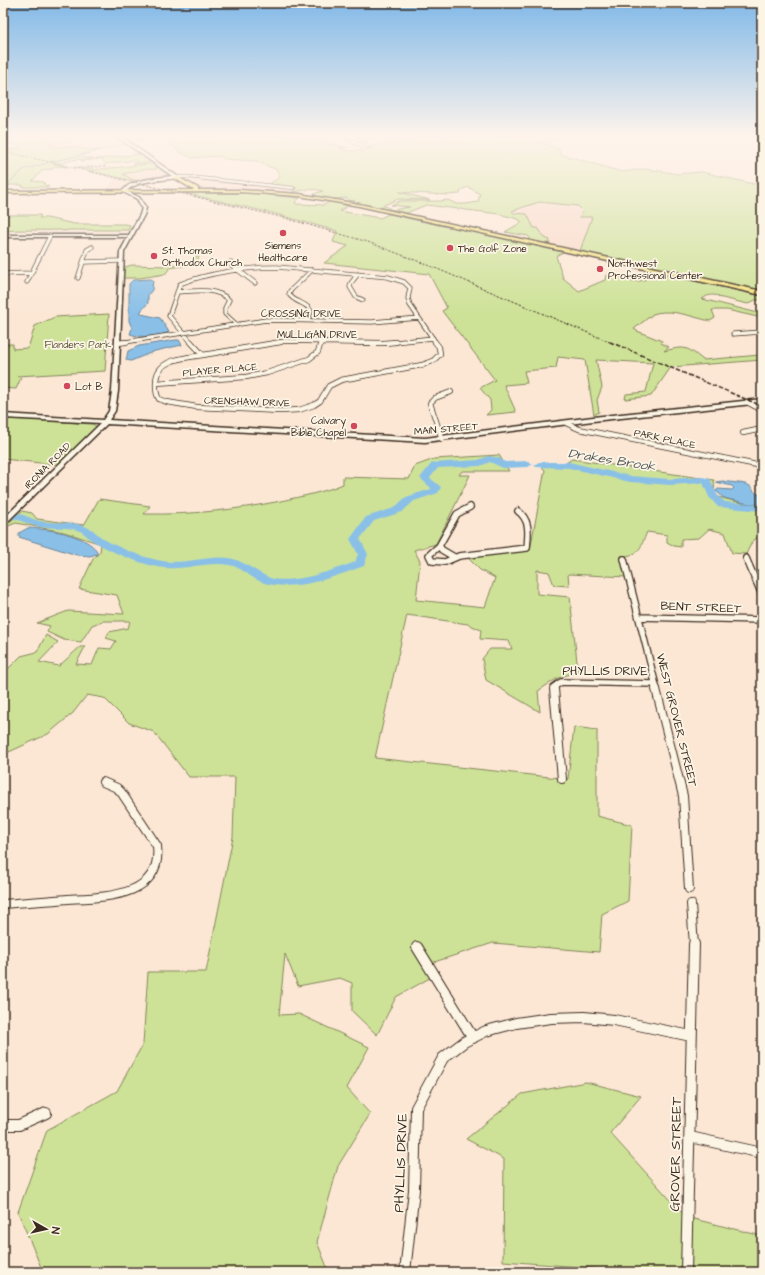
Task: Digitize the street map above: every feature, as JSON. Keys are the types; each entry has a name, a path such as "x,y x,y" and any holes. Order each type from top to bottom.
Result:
{"highway":[{"path":"293,196 336,201 762,293"}],"street":[{"path":"133,196 138,198 144,207 142,215 123,250 121,261 113,408 119,417 140,424"},
{"path":"3,236 130,236"},
{"path":"27,282 44,244 50,236"},
{"path":"78,278 88,250 92,247"},
{"path":"84,262 121,261"},
{"path":"231,262 230,264 255,283"},
{"name":"CRENSHAW DRIVE","path":"156,384 158,398 163,402 175,405 280,411 299,410 318,403 323,398 327,389 341,380 422,365 433,361 441,352 410,305 408,298 410,288 406,283 392,278 264,266 188,280 180,284 177,292"},
{"path":"308,320 311,311 309,307 292,299 289,294 290,291 312,270"},
{"path":"3,274 31,273"},
{"path":"358,274 349,286 356,297 363,300"},
{"path":"203,355 169,318 177,292 210,291 226,296 229,300 225,308 225,314 237,325"},
{"name":"CROSSING DRIVE","path":"117,343 147,342 183,334 274,320 372,322 419,318"},
{"path":"733,334 762,332"},
{"name":"MULLIGAN DRIVE","path":"203,355 280,341 383,343 433,338"},
{"name":"PLAYER PLACE","path":"156,384 242,377 267,373 312,358 318,352 321,341"},
{"path":"156,384 156,371 164,365 203,355"},
{"path":"442,439 430,403 435,398 451,392"},
{"name":"MAIN STREET","path":"3,416 298,432 414,440 442,439 566,423 762,401"},
{"path":"746,402 762,410"},
{"name":"IRONIA ROAD","path":"6,520 106,422 113,408"},
{"name":"PARK PLACE","path":"566,423 573,427 586,430 762,466"},
{"path":"743,432 762,429"},
{"path":"470,507 460,512 454,518 439,546 429,555 432,561 437,563 445,562 454,557 527,548 528,522 526,517 518,511"},
{"path":"439,546 442,550 454,557"},
{"path":"746,558 762,595"},
{"name":"WEST GROVER STREET","path":"624,559 683,796 687,824 687,871 689,889"},
{"name":"BENT STREET","path":"639,617 762,620"},
{"name":"PHYLLIS DRIVE","path":"562,779 554,697 554,687 556,684 570,682 655,684"},
{"path":"3,904 114,896 139,886 151,875 157,864 159,851 158,846 121,792 117,788 103,782"},
{"path":"691,904 694,932 691,1036"},
{"path":"417,947 473,1038"},
{"name":"PHYLLIS DRIVE","path":"405,1272 414,1190 416,1108 443,1058 464,1042 486,1031 516,1023 551,1018 584,1017 614,1020 691,1036"},
{"name":"GROVER STREET","path":"686,1272 691,1036"},
{"path":"3,1125 18,1125 46,1113"},
{"path":"690,1137 762,1153"}],"shaded area":[{"path":"539,202 578,206 583,210 580,217 592,217 580,251 546,244 549,243 538,228 534,229 527,214 512,212"}],"green space":[{"path":"195,196 275,196 300,198 295,202 296,204 323,205 333,202 348,206 339,211 380,218 389,214 563,252 556,256 563,278 579,291 605,280 606,275 639,281 646,279 654,272 762,296 762,300 755,300 748,304 714,295 702,299 762,314 762,318 727,310 712,310 715,318 710,321 682,314 660,312 653,314 634,329 662,341 661,343 669,347 664,351 685,348 703,360 760,355 762,351 762,360 671,367 651,396 625,399 626,394 646,392 653,363 596,360 602,387 597,400 599,412 594,415 585,360 558,357 556,368 524,371 527,383 504,385 516,412 486,415 491,410 490,400 480,388 495,380 442,311 447,308 429,274 324,263 348,246 333,242 337,231 272,213"},
{"path":"314,196 413,196 430,200 398,199 377,208 348,200 347,198 334,199"},
{"path":"480,196 762,196 762,211 758,213 762,215 762,291 580,251 592,217 579,217 583,211 578,206 539,202 512,211 514,213 527,214 534,228 538,228 545,238 550,240 549,243 546,244 529,241 530,238 528,236 505,232 522,222 518,219 499,214 426,205 404,214 380,208 386,206 392,210 410,207 391,205 400,201 448,200 456,204 478,202"},
{"path":"3,215 39,215 41,216 39,218 47,218 74,224 130,225 129,230 4,231"},
{"path":"197,256 199,257 196,264 170,268 165,274 140,278 123,278 125,267 132,265 169,266 192,263"},
{"name":"Flanders Park","path":"109,314 105,371 17,376 21,378 16,389 3,388 3,344 13,344 13,349 28,348 35,326 55,317"},
{"path":"3,418 92,424 98,427 59,465 3,459"},
{"path":"499,455 509,471 462,471 459,475 470,475 436,544 414,550 420,561 416,600 485,607 495,578 480,570 467,557 530,550 545,470 540,465 563,465 572,459 714,480 715,496 753,506 762,505 762,536 753,540 746,554 732,553 725,533 709,529 699,538 681,539 681,547 674,546 667,542 667,535 647,532 641,547 636,553 621,556 626,577 568,574 569,586 554,585 549,572 537,570 537,594 570,597 578,671 556,679 538,691 540,712 486,680 482,659 490,649 512,649 509,641 480,639 481,630 468,624 407,615 375,758 568,779 574,727 597,730 597,816 632,825 628,901 602,914 599,952 493,943 428,964 435,975 396,997 377,1035 352,1011 352,983 340,978 298,986 285,954 279,1015 299,1014 369,1047 347,1088 370,1114 338,1166 317,1242 329,1272 43,1272 18,1212 47,1130 117,1091 143,1044 148,972 206,972 233,837 235,777 189,777 154,732 129,723 104,698 87,695 73,713 48,734 9,752 3,747 3,668 8,669 21,656 37,652 46,635 58,642 39,662 59,666 80,647 85,647 76,664 92,665 99,648 111,649 116,641 106,638 109,632 128,628 130,621 103,621 92,625 81,642 64,640 47,632 50,626 37,623 68,611 124,614 117,595 79,589 93,559 100,552 101,544 64,532 16,523 3,528 22,511 32,513 37,519 84,525 99,499 150,506 144,514 178,514 212,511 264,504 320,492 343,484 343,477 409,479 415,466 434,459"},
{"path":"586,1082 641,1096 610,1133 686,1217 762,1236 762,1272 604,1272 593,1268 503,1261 504,1159 466,1139 522,1094"}],"water":[{"path":"133,280 153,280 152,290 148,295 148,303 141,311 141,314 160,318 169,332 150,336 130,334 132,328 129,321 129,284"},
{"path":"179,340 182,345 155,351 131,361 126,360 128,351 139,346"},
{"path":"723,481 750,486 756,493 762,496 762,504 749,504 724,498 716,491 718,489 732,490 734,488 732,486 716,482"},
{"path":"28,528 55,531 84,540 97,551 97,554 90,556 77,555 19,537 19,533"}],"waterway":[{"name":"Drakes Brook","path":"16,516 46,525 70,526 85,529 92,533 97,539 146,561 177,566 224,561 236,563 266,580 275,582 299,581 360,564 363,554 355,539 370,519 398,510 410,499 435,491 436,487 425,478 435,465 480,463 489,459 496,460 503,465 528,464"},
{"name":"Drakes Brook","path":"539,465 569,465 630,479 670,482 703,480 707,481 714,497 722,505 762,508"},
{"name":"Drakes Brook","path":"3,513 7,514"}],"railway":[{"path":"190,196 285,218 368,242 428,265 612,343"},
{"path":"610,342 762,406"}],"place":[{"name":"Siemens Healthcare","path":"283,233"},
{"name":"The Golf Zone","path":"450,248"},
{"name":"St. Thomas Orthodox Church","path":"154,256"},
{"name":"Northwest Professional Center","path":"600,269"},
{"name":"Lot B","path":"67,386"},
{"name":"Calvary Bible Chapel","path":"354,426"}]}
